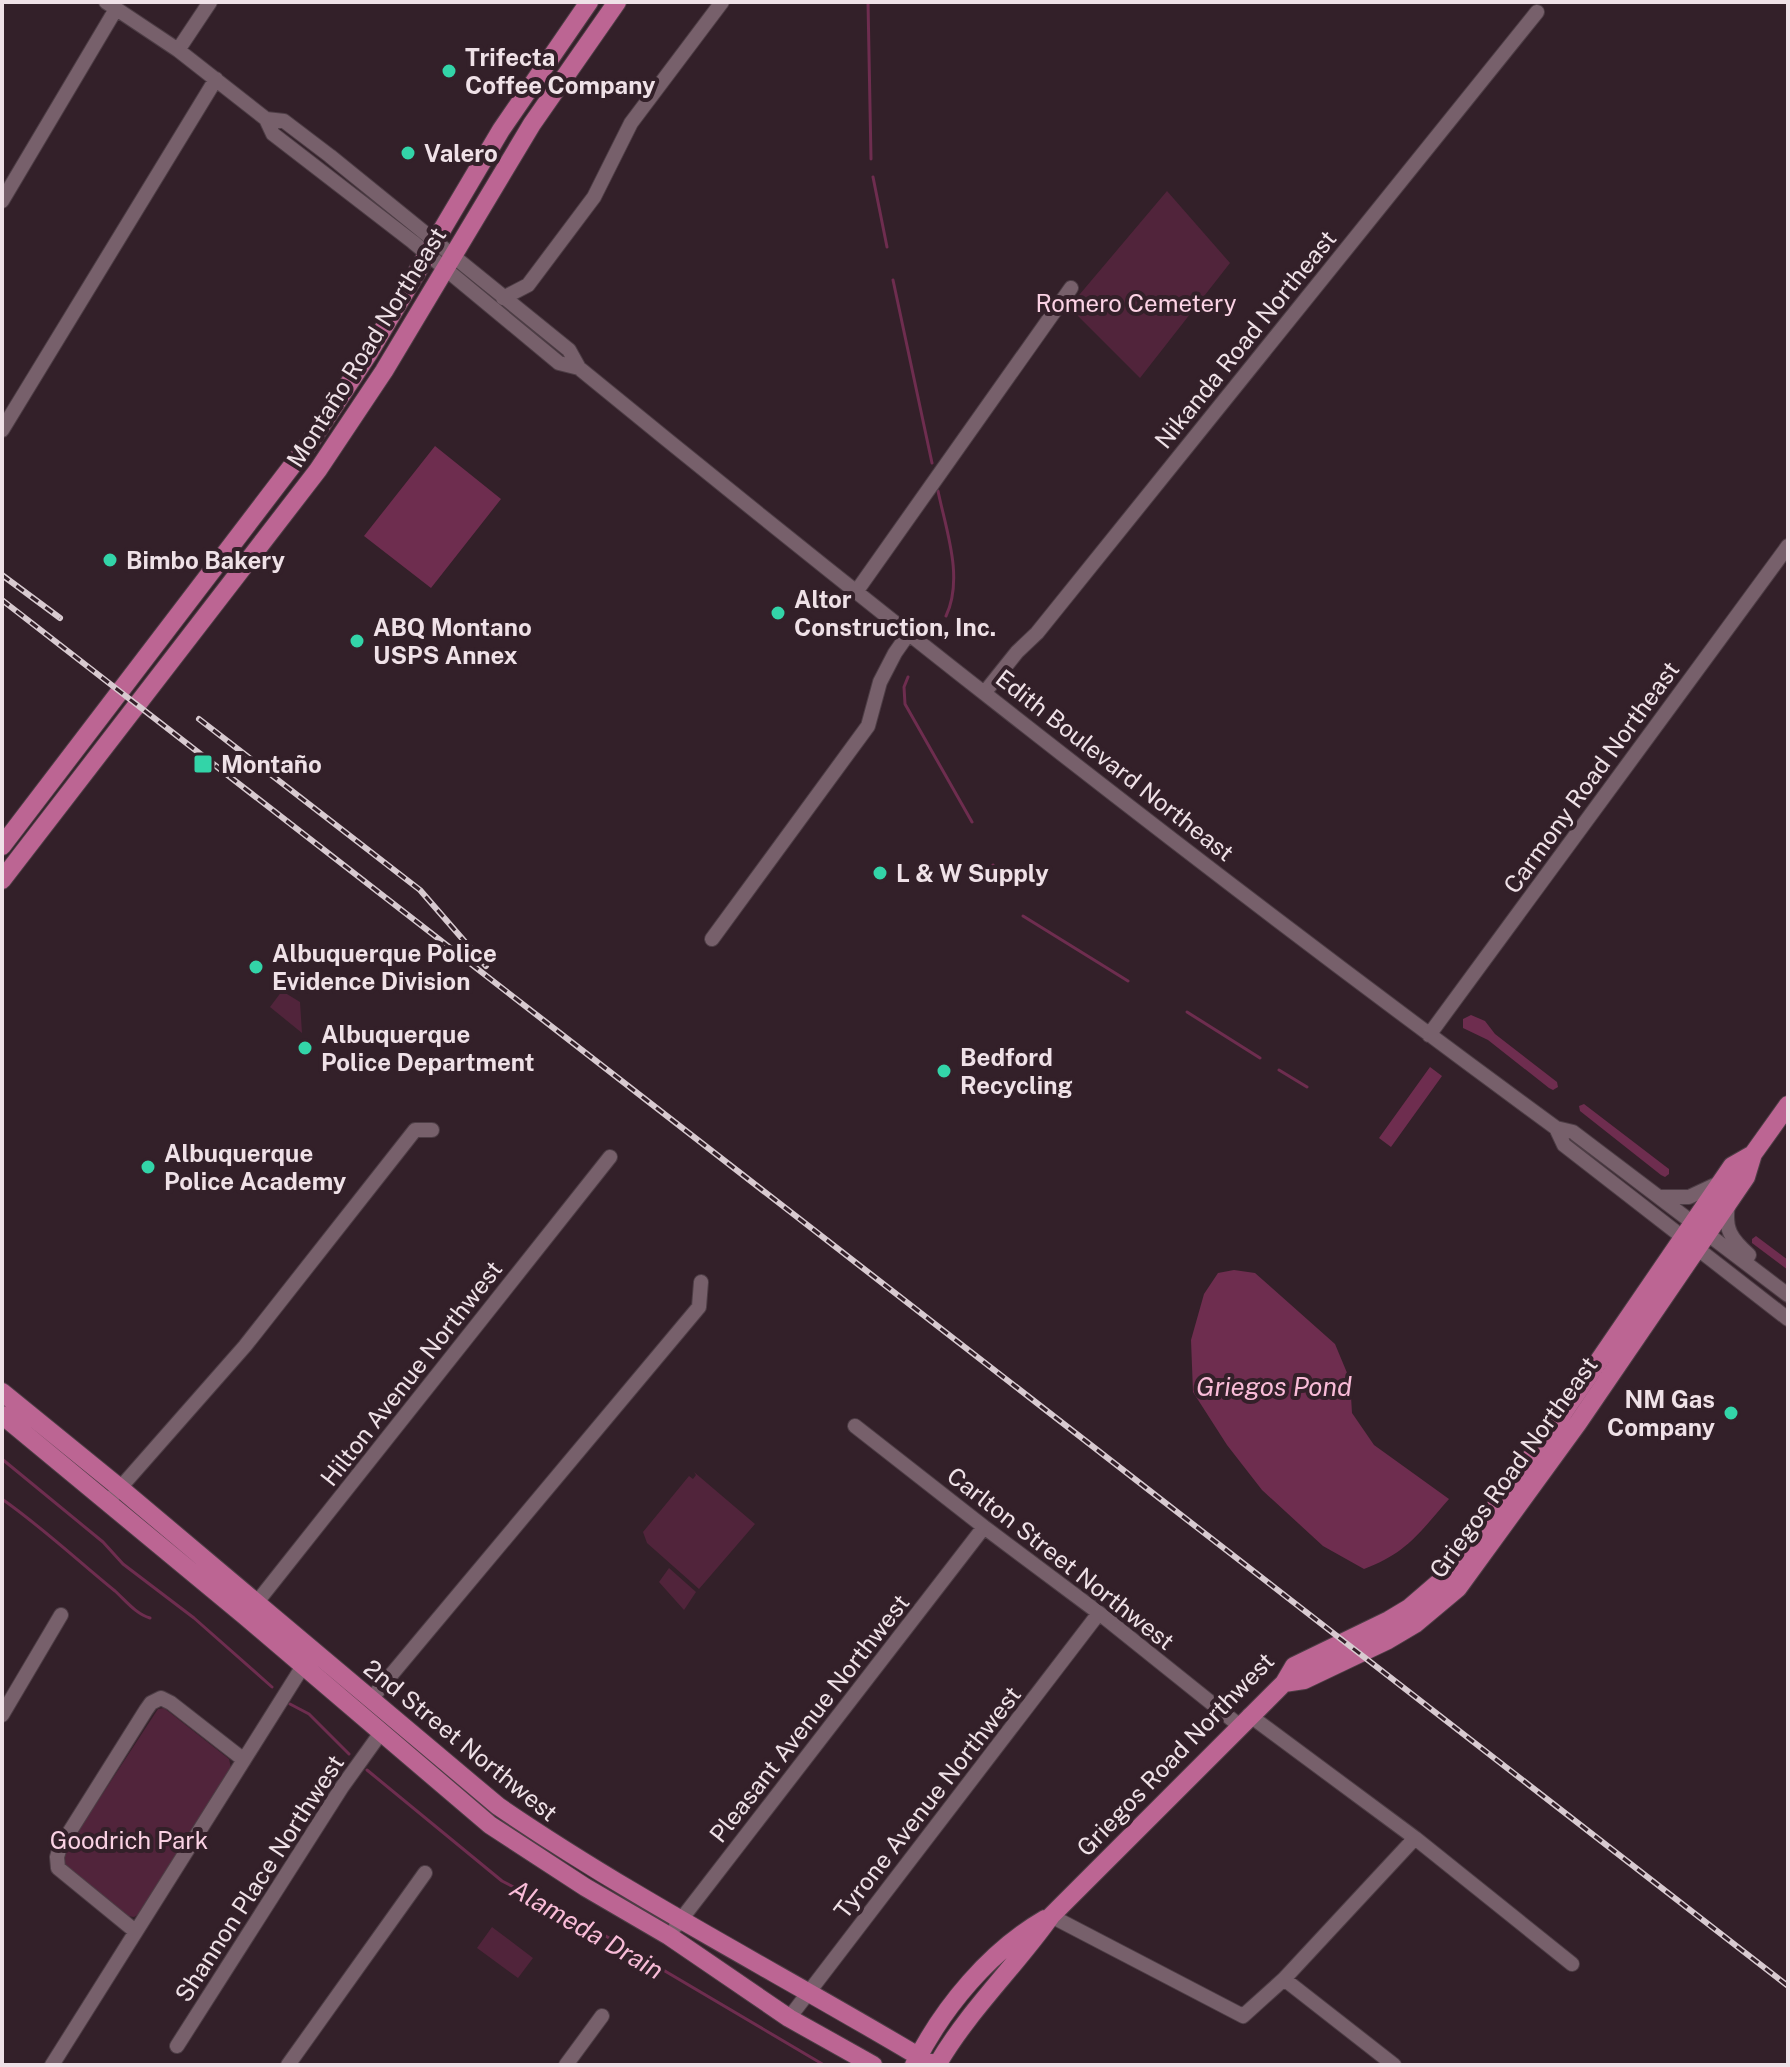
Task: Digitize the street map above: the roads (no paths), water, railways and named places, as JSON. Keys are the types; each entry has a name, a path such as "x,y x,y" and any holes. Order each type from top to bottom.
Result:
{"main road":[{"name":"Montaño Road Northeast","path":"2,846 304,451 355,374 518,103 589,2"},
{"name":"Montaño Road Northeast","path":"2,880 318,470 372,390 532,124 617,2"},
{"path":"1700,1228 1729,1202 1746,1177 1753,1154 1788,1105"},
{"path":"1689,1244 1732,1166 1753,1154"},
{"name":"Griegos Road Northeast","path":"1344,1641 1409,1608 1445,1577 1689,1244"},
{"name":"Griegos Road Northeast","path":"1284,1683 1304,1680 1388,1640 1415,1624 1458,1588 1578,1423 1689,1244"},
{"name":"2nd Street Northwest","path":"2,1392 114,1495 250,1610 371,1699 498,1806 674,1928 789,2018 873,2065"},
{"name":"2nd Street Northwest","path":"2,1415 114,1495"},
{"name":"2nd Street Northwest","path":"250,1610 303,1666 490,1825 585,1887 808,1992 926,2063"},
{"name":"Griegos Road Northwest","path":"926,2063 950,2009 990,1962 1021,1933 1051,1916 1284,1683 1294,1666 1344,1641"}],"street":[{"path":"178,50 210,2"},
{"path":"503,298 528,285 594,197 631,123 722,2"},
{"path":"2,201 111,6"},
{"name":"Edith Boulevard Northeast","path":"111,6 178,50 266,119 284,121 365,182 448,264 559,363 579,368"},
{"name":"Nikanda Road Northeast","path":"985,692 1047,621 1537,12"},
{"path":"4,428 216,79"},
{"name":"Edith Boulevard Northeast","path":"448,264 503,298 569,350 579,368 856,592 1429,1035 1556,1128 1573,1132 1788,1295"},
{"path":"856,592 1071,288"},
{"name":"Carmony Road Northeast","path":"1429,1035 1788,546"},
{"path":"712,939 868,726 880,682 909,633"},
{"name":"Edith Boulevard Northeast","path":"1556,1128 1564,1145 1788,1319"},
{"path":"114,1495 245,1346 415,1130 432,1130"},
{"name":"Hilton Avenue Northwest","path":"250,1610 610,1157"},
{"path":"1659,1197 1689,1197 1720,1183"},
{"path":"1729,1202 1726,1222 1730,1237 1788,1284"},
{"path":"371,1699 699,1307 701,1282"},
{"name":"Carlton Street Northwest","path":"855,1426 984,1527 1244,1720 1415,1838 1572,1964"},
{"name":"Pleasant Avenue Northwest","path":"674,1928 984,1527"},
{"name":"Tyrone Avenue Northwest","path":"789,2018 1099,1613"},
{"path":"2,1715 61,1615"},
{"path":"52,2065 303,1666"},
{"path":"135,1931 58,1868 57,1857 60,1847 146,1710 161,1698 171,1703 244,1760"},
{"name":"Shannon Place Northwest","path":"177,2046 342,1787 380,1734"},
{"path":"1051,1916 1243,2016 1284,1979 1415,1838"},
{"path":"288,2065 425,1873"},
{"path":"1284,1979 1394,2065"},
{"path":"566,2065 602,2016"}],"water":[{"path":"435,446 501,499 431,588 364,536"},
{"path":"1471,1015 1485,1021 1495,1034 1557,1082 1558,1087 1553,1090 1549,1088 1488,1040 1463,1028 1463,1019"},
{"path":"1430,1067 1442,1076 1391,1147 1379,1138"},
{"path":"1584,1104 1669,1169 1669,1174 1665,1177 1661,1175 1580,1111 1579,1106"},
{"path":"1756,1236 1788,1260 1788,1270 1752,1243"},
{"name":"Griegos Pond","path":"1234,1270 1255,1273 1335,1344 1350,1380 1352,1413 1374,1445 1449,1499 1412,1540 1379,1563 1364,1569 1323,1546 1262,1490 1227,1445 1193,1392 1191,1340 1204,1294 1218,1273"}],"waterway":[{"path":"868,2 871,159"},
{"path":"873,177 887,247"},
{"path":"893,280 932,463"},
{"path":"938,491 953,570 951,601 946,616"},
{"path":"908,677 904,687 905,704 972,822"},
{"path":"993,865 1001,880"},
{"path":"1023,916 1128,981"},
{"path":"1187,1012 1260,1058"},
{"path":"1279,1070 1307,1087"},
{"name":"Alameda Drain","path":"2,1459 272,1687"},
{"path":"2,1499 136,1610 150,1618"},
{"name":"Alameda Drain","path":"290,1704 309,1714 349,1754"},
{"name":"Alameda Drain","path":"367,1770 502,1881 587,1925 824,2065"}],"railway":[{"path":"2,575 60,618"},
{"path":"2,600 1788,1986"},
{"path":"199,719 420,890 486,966"}],"place":[{"name":"Trifecta Coffee Company","path":"449,71"},
{"name":"Valero","path":"408,153"},
{"name":"Bimbo Bakery","path":"110,560"},
{"name":"Altor Construction, Inc.","path":"778,613"},
{"name":"ABQ Montano USPS Annex","path":"357,641"},
{"name":"Montaño","path":"203,764"},
{"name":"L & W Supply","path":"880,873"},
{"name":"Albuquerque Police Evidence Division","path":"256,967"},
{"name":"Albuquerque Police Department","path":"305,1048"},
{"name":"Bedford Recycling","path":"944,1071"},
{"name":"Albuquerque Police Academy","path":"148,1167"},
{"name":"NM Gas Company","path":"1731,1413"}],"park label":[{"name":"Romero Cemetery","path":"1136,303"},
{"name":"Goodrich Park","path":"129,1840"}]}
